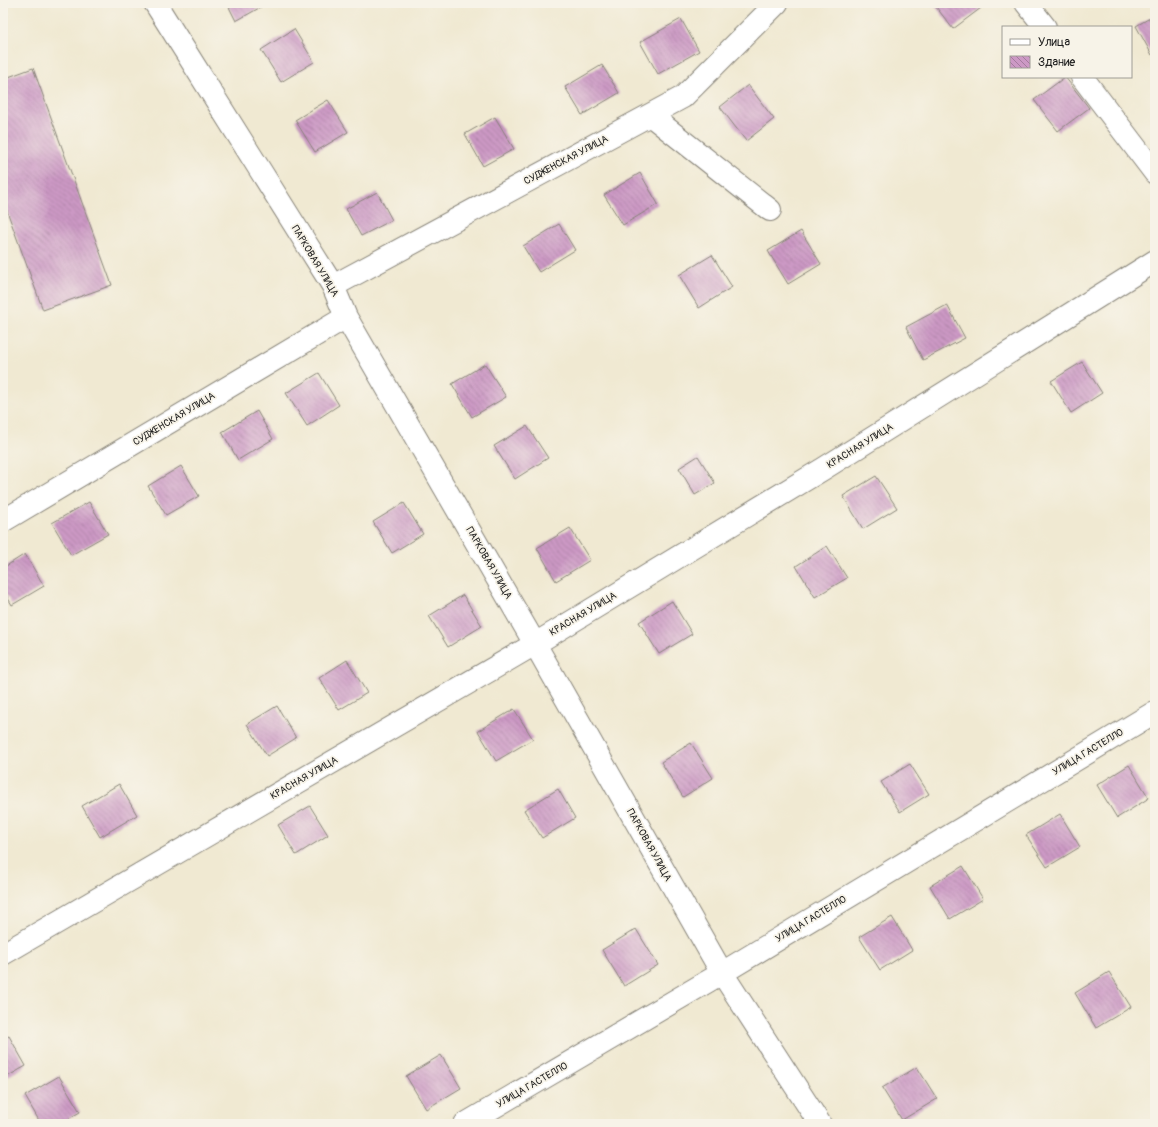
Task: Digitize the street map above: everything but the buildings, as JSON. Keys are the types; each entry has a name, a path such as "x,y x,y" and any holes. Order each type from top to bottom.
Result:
{"street":[{"name":"ПАРКОВАЯ УЛИЦА","path":"155,3 332,286 346,317 535,644 722,973 820,1124"},
{"name":"СУДЖЕНСКАЯ УЛИЦА","path":"332,286 684,97 777,3"},
{"path":"1026,3 1044,26"},
{"path":"1083,78 1155,173"},
{"path":"650,115 770,210"},
{"name":"КРАСНАЯ УЛИЦА","path":"3,954 535,644 823,469 1155,261"},
{"name":"СУДЖЕНСКАЯ УЛИЦА","path":"3,521 346,317"},
{"name":"УЛИЦА ГАСТЕЛЛО","path":"465,1124 722,973 1155,712"}]}
